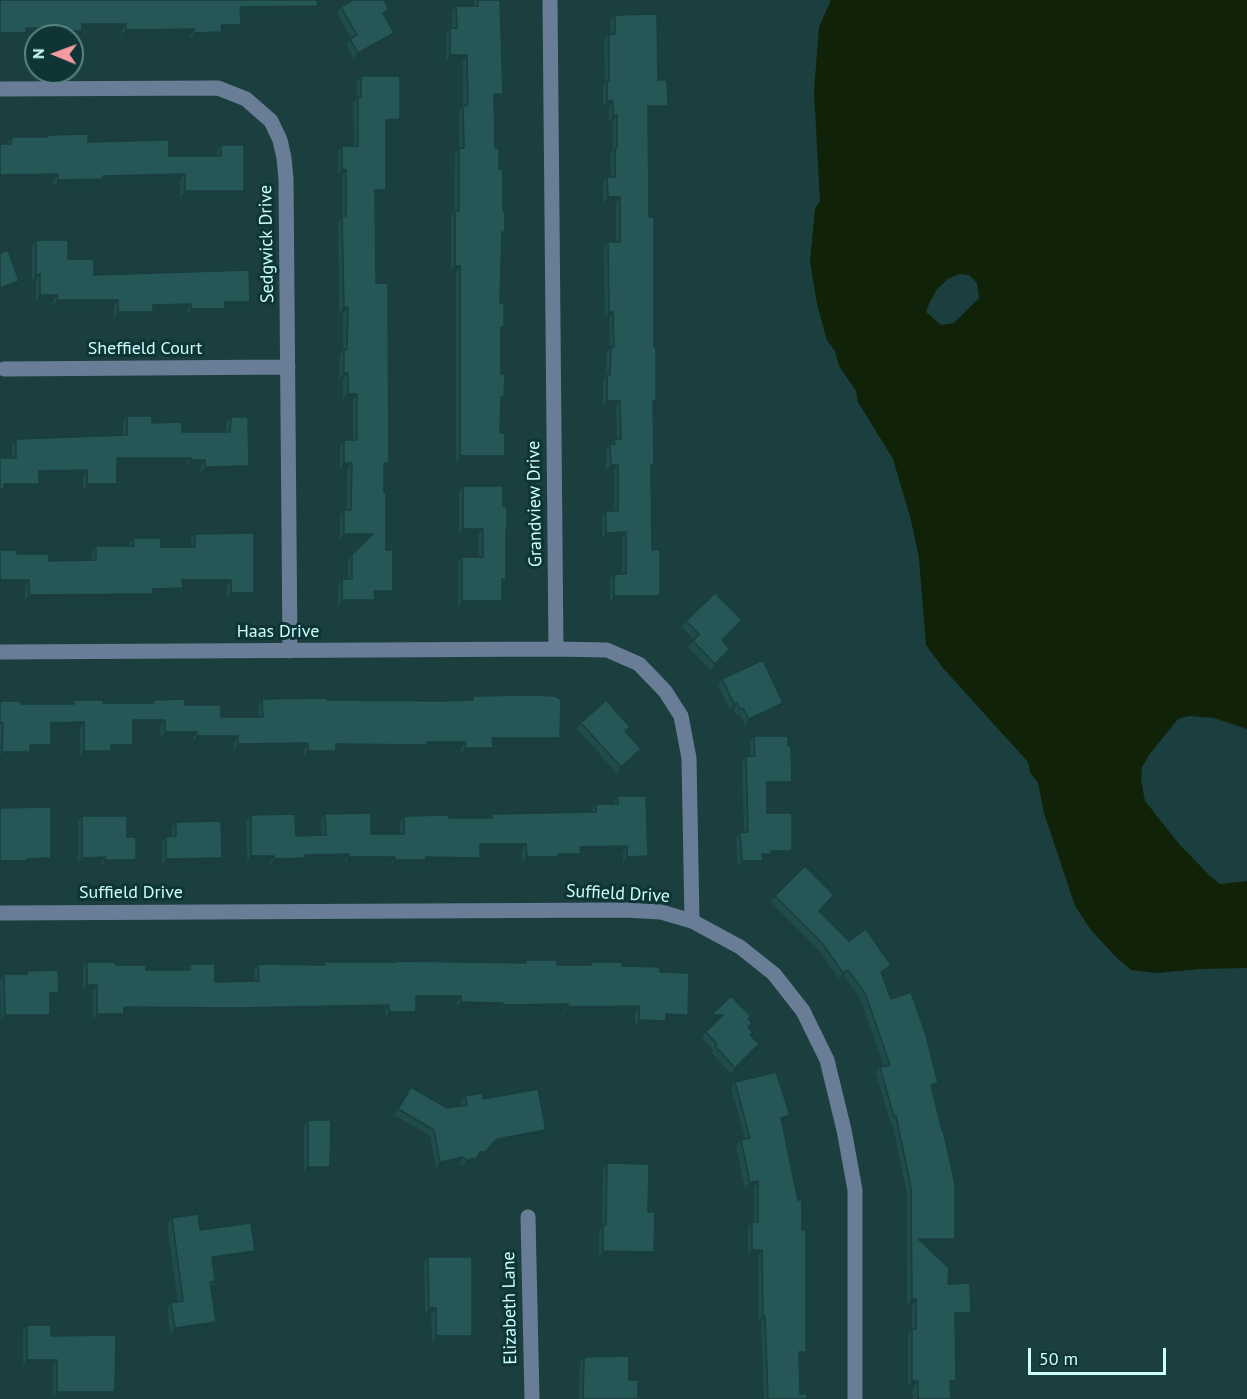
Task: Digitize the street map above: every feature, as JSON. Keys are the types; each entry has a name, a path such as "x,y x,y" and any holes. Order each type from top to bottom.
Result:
{"street":[{"name":"Grandview Drive","path":"550,0 556,649"},
{"name":"Sedgwick Drive","path":"0,89 218,88 246,99 271,121 280,140 286,179 290,651"},
{"name":"Sheffield Court","path":"3,369 288,367"},
{"name":"Haas Drive","path":"0,652 556,649"},
{"path":"556,649 607,650 639,664 665,691 681,716 688,758 692,921"},
{"name":"Suffield Drive","path":"0,913 624,910 661,912 692,921 740,947 774,974 803,1011 827,1060 844,1130 855,1190 855,1399"},
{"name":"Elizabeth Lane","path":"528,1217 532,1399"}],"shaded area":[{"path":"831,0 1247,0 1247,729 1214,718 1189,716 1178,719 1149,755 1142,767 1141,780 1145,801 1179,844 1210,876 1220,884 1247,881 1247,968 1157,973 1131,970 1116,957 1091,930 1075,906 1044,813 1038,783 1030,772 1028,762 943,668 926,645 919,558 911,520 893,459 858,402 856,391 839,366 835,351 827,340 817,304 810,261 815,209 820,201 814,91 819,27","holes":["959,274 969,275 977,283 979,298 954,323 941,325 926,312 937,289 948,279"]}],"building":[{"path":"0,0 317,0 318,6 240,7 241,25 221,25 222,32 194,33 194,29 126,30 126,24 24,24 24,33 0,33"},
{"path":"353,0 384,0 389,10 383,13 394,33 358,53 350,39 357,35 341,7"},
{"path":"478,0 500,0 503,94 494,94 495,148 499,148 499,169 503,169 503,211 505,211 505,232 502,232 500,303 504,303 504,327 501,327 501,374 505,374 504,397 501,397 500,433 505,433 505,456 460,456 460,266 455,266 455,211 459,211 459,148 464,148 463,106 468,105 467,55 450,55 450,28 457,28 456,6 478,6"},
{"path":"657,14 658,80 667,80 668,106 648,106 649,217 654,217 654,347 656,347 656,401 653,401 654,465 651,465 652,550 660,549 660,596 614,596 614,574 626,574 626,532 606,533 606,511 618,511 618,465 611,465 610,444 615,444 614,439 621,439 620,401 607,401 607,375 610,375 611,347 614,347 613,312 609,312 608,242 620,242 620,197 608,197 607,177 615,177 615,148 617,148 617,115 613,116 613,101 607,101 609,34 615,34 615,15"},
{"path":"361,76 400,76 400,119 386,120 386,190 375,190 376,283 388,283 389,463 384,463 384,493 386,493 386,550 393,550 393,591 374,591 375,600 342,600 342,579 352,579 352,554 373,534 344,534 344,510 351,510 352,463 344,463 344,440 357,440 357,394 348,394 348,373 344,373 348,307 344,307 342,216 346,216 346,170 342,169 342,146 358,146 358,97 361,97"},
{"path":"88,134 88,142 169,140 169,156 221,156 221,145 244,145 244,191 185,191 185,174 103,176 103,179 58,180 58,174 0,175 0,144 11,144 12,137"},
{"path":"36,240 68,240 68,259 94,259 94,275 249,270 250,302 225,302 225,309 191,309 191,304 153,305 153,312 118,312 118,300 57,300 57,295 40,295 40,274 36,275"},
{"path":"8,250 19,281 0,288 0,253"},
{"path":"127,416 152,416 152,423 182,422 182,432 230,432 231,417 248,417 249,466 205,467 205,460 191,460 191,458 117,458 117,484 87,484 87,470 39,471 39,484 4,484 4,489 0,489 0,458 16,458 16,439 127,435"},
{"path":"463,486 503,486 503,506 507,507 507,530 506,579 502,579 502,601 462,601 462,557 483,557 483,529 463,529"},
{"path":"254,533 254,593 231,593 231,580 182,580 183,588 153,589 153,594 29,595 29,580 0,580 0,550 17,550 17,554 49,554 49,561 96,560 96,546 134,546 133,538 161,538 161,547 195,547 195,534"},
{"path":"715,593 742,620 722,640 730,649 715,664 693,641 699,634 686,621"},
{"path":"763,660 783,703 749,719 743,708 740,709 737,703 734,704 722,679"},
{"path":"473,696 555,696 561,700 560,738 492,738 493,748 465,748 465,742 427,742 427,745 336,744 336,751 308,751 308,743 238,744 238,736 197,736 197,732 165,732 165,720 133,720 133,745 111,745 111,751 84,751 84,722 51,723 51,745 30,745 30,752 2,752 3,723 0,723 0,701 21,701 21,704 74,704 74,700 103,700 103,703 154,703 154,700 185,699 184,705 221,705 221,717 263,717 262,699 444,701 473,700"},
{"path":"606,700 630,727 625,731 641,749 621,767 581,723"},
{"path":"754,736 788,736 788,746 791,746 792,782 767,782 767,813 792,813 792,851 771,851 771,854 762,854 763,861 742,861 740,832 748,832 746,756 755,756"},
{"path":"618,796 646,796 648,856 627,857 627,846 580,847 581,854 527,857 526,844 480,844 480,858 426,857 426,860 395,860 395,857 349,857 349,854 305,855 305,858 274,859 274,856 251,856 251,815 295,814 296,836 326,835 325,814 371,813 371,834 404,834 404,816 449,815 449,818 492,818 492,814 596,812 596,804 618,804"},
{"path":"51,807 51,858 0,861 0,808"},
{"path":"82,816 127,816 127,837 136,837 136,860 105,860 105,857 82,858"},
{"path":"221,821 222,858 166,859 166,837 176,836 176,822"},
{"path":"805,866 834,895 819,911 849,941 866,929 891,965 881,972 891,999 911,992 926,1035 938,1083 931,1085 955,1184 955,1239 918,1239 949,1268 948,1284 970,1283 971,1313 955,1313 956,1381 950,1381 951,1399 918,1399 918,1381 912,1381 912,1329 916,1329 916,1299 912,1299 911,1188 896,1116 894,1117 880,1067 890,1065 865,993 848,970 843,973 822,943 775,896"},
{"path":"526,960 557,960 557,965 622,962 622,966 660,967 660,972 689,973 688,1015 666,1014 666,1021 639,1020 639,1006 503,1005 503,1003 461,1002 461,996 416,996 416,1012 389,1012 389,1005 235,1008 124,1007 124,1014 97,1014 97,985 87,985 87,962 146,965 146,970 190,970 190,964 215,964 215,982 259,981 258,964 325,965 325,962 397,961 526,963"},
{"path":"58,970 59,993 50,993 50,1015 5,1015 4,974"},
{"path":"731,996 751,1016 748,1019 752,1023 748,1027 753,1033 750,1035 759,1044 735,1068 706,1032 723,1015 711,1015"},
{"path":"776,1072 790,1115 781,1118 798,1200 802,1200 802,1230 806,1230 806,1352 799,1352 800,1394 807,1394 807,1399 768,1399 762,1250 752,1250 752,1222 758,1222 758,1181 750,1183 741,1140 750,1138 735,1082"},
{"path":"411,1087 447,1108 467,1105 465,1096 482,1093 483,1099 538,1089 546,1130 497,1139 485,1152 480,1152 477,1158 467,1160 463,1157 440,1162 434,1130 398,1109"},
{"path":"308,1120 331,1120 330,1167 308,1167"},
{"path":"607,1163 649,1164 648,1212 655,1212 654,1252 603,1251 603,1225 606,1225"},
{"path":"198,1214 200,1230 251,1223 255,1251 212,1257 215,1281 210,1282 216,1322 175,1328 171,1303 183,1301 172,1218"},
{"path":"428,1257 472,1257 472,1336 436,1336 436,1308 429,1308"},
{"path":"27,1325 51,1325 51,1336 116,1335 115,1392 57,1392 57,1360 27,1360"},
{"path":"629,1356 629,1380 638,1380 638,1397 642,1399 583,1399 584,1357"}]}
